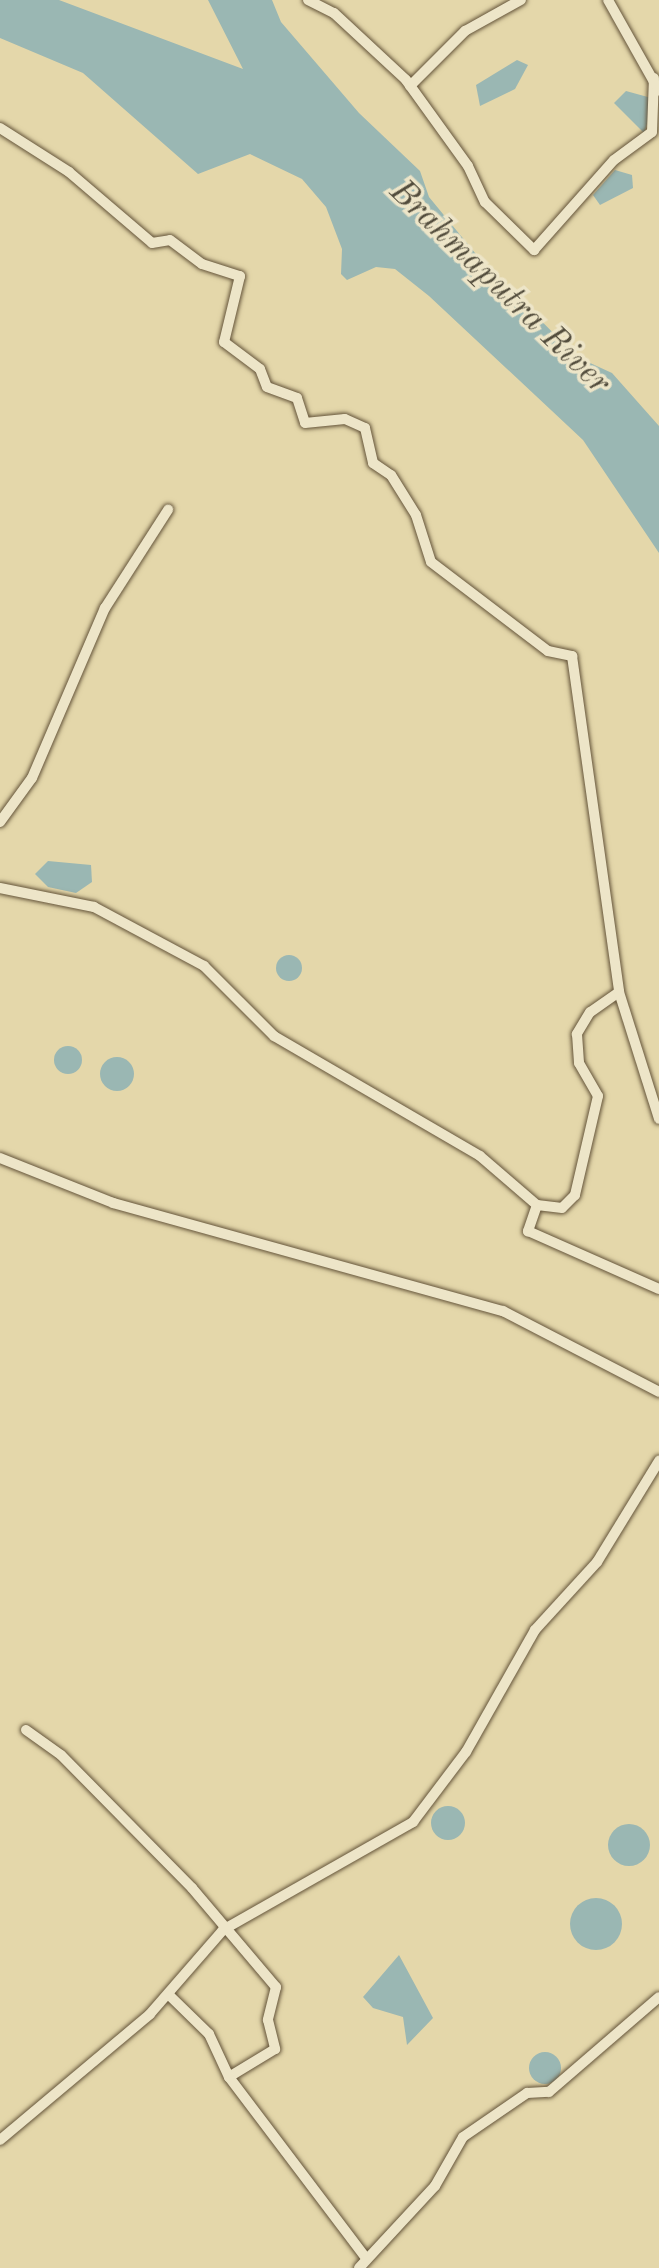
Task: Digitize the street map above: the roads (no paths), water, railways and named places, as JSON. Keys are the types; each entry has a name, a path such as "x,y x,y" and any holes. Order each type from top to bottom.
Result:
{"street":[{"path":"308,0 334,13 410,86 468,166 485,202 534,250 614,160 652,132 654,78"},
{"path":"410,86 465,31 521,0"},
{"path":"608,0 659,91"},
{"path":"0,128 69,172 152,243 170,240 202,264 240,276 224,342 260,369 267,387 297,398 305,423 340,419 365,428 373,463 391,475 416,515 431,562 548,651 572,656 619,992 659,1119"},
{"path":"0,822 32,778 105,608 168,510"},
{"path":"0,888 94,907 204,966 274,1036 480,1156 537,1205 562,1208 575,1195 598,1096 579,1063 577,1034 590,1012 619,992"},
{"path":"0,1158 113,1203 503,1311 659,1392"},
{"path":"537,1205 532,1236 659,1289"},
{"path":"0,2140 169,1995 223,1930 413,1822 466,1752 535,1630 597,1562 659,1461"},
{"path":"26,1730 61,1755 276,1987 277,2005 268,2020 275,2049 229,2077"},
{"path":"169,1995 209,2034 229,2077 366,2258"},
{"path":"359,2268 435,2186 463,2137 527,2093 549,2092 659,1997"}],"water":[{"name":"Brahmaputra River","path":"0,0 59,0 243,69 208,0 272,0 281,22 359,113 420,171 429,197 480,259 577,357 612,373 659,426 659,553 583,440 429,296 395,269 376,267 347,280 341,274 342,249 326,207 302,179 250,154 198,174 83,73 0,38"},
{"path":"517,60 528,65 515,89 480,106 476,85"},
{"path":"626,91 655,99 644,133 614,103"},
{"path":"615,170 632,175 633,188 600,205 593,195"},
{"path":"48,861 91,865 92,882 76,893 48,887 35,874"},
{"path":"289,955 299,958 302,968 299,978 289,981 279,978 276,968 279,958"},
{"path":"68,1046 78,1050 82,1060 78,1070 68,1074 58,1070 54,1060 58,1050"},
{"path":"117,1057 129,1062 134,1074 129,1086 117,1091 105,1086 100,1074 105,1062"},
{"path":"448,1806 460,1811 465,1823 460,1835 448,1840 436,1835 431,1823 436,1811"},
{"path":"629,1824 644,1830 650,1845 644,1860 629,1866 614,1860 608,1845 614,1830"},
{"path":"596,1898 614,1906 622,1924 614,1942 596,1950 578,1942 570,1924 578,1906"},
{"path":"399,1955 433,2018 407,2045 403,2017 373,2008 363,1997"},
{"path":"545,2052 556,2057 561,2068 556,2079 545,2084 534,2079 529,2068 534,2057"}]}
